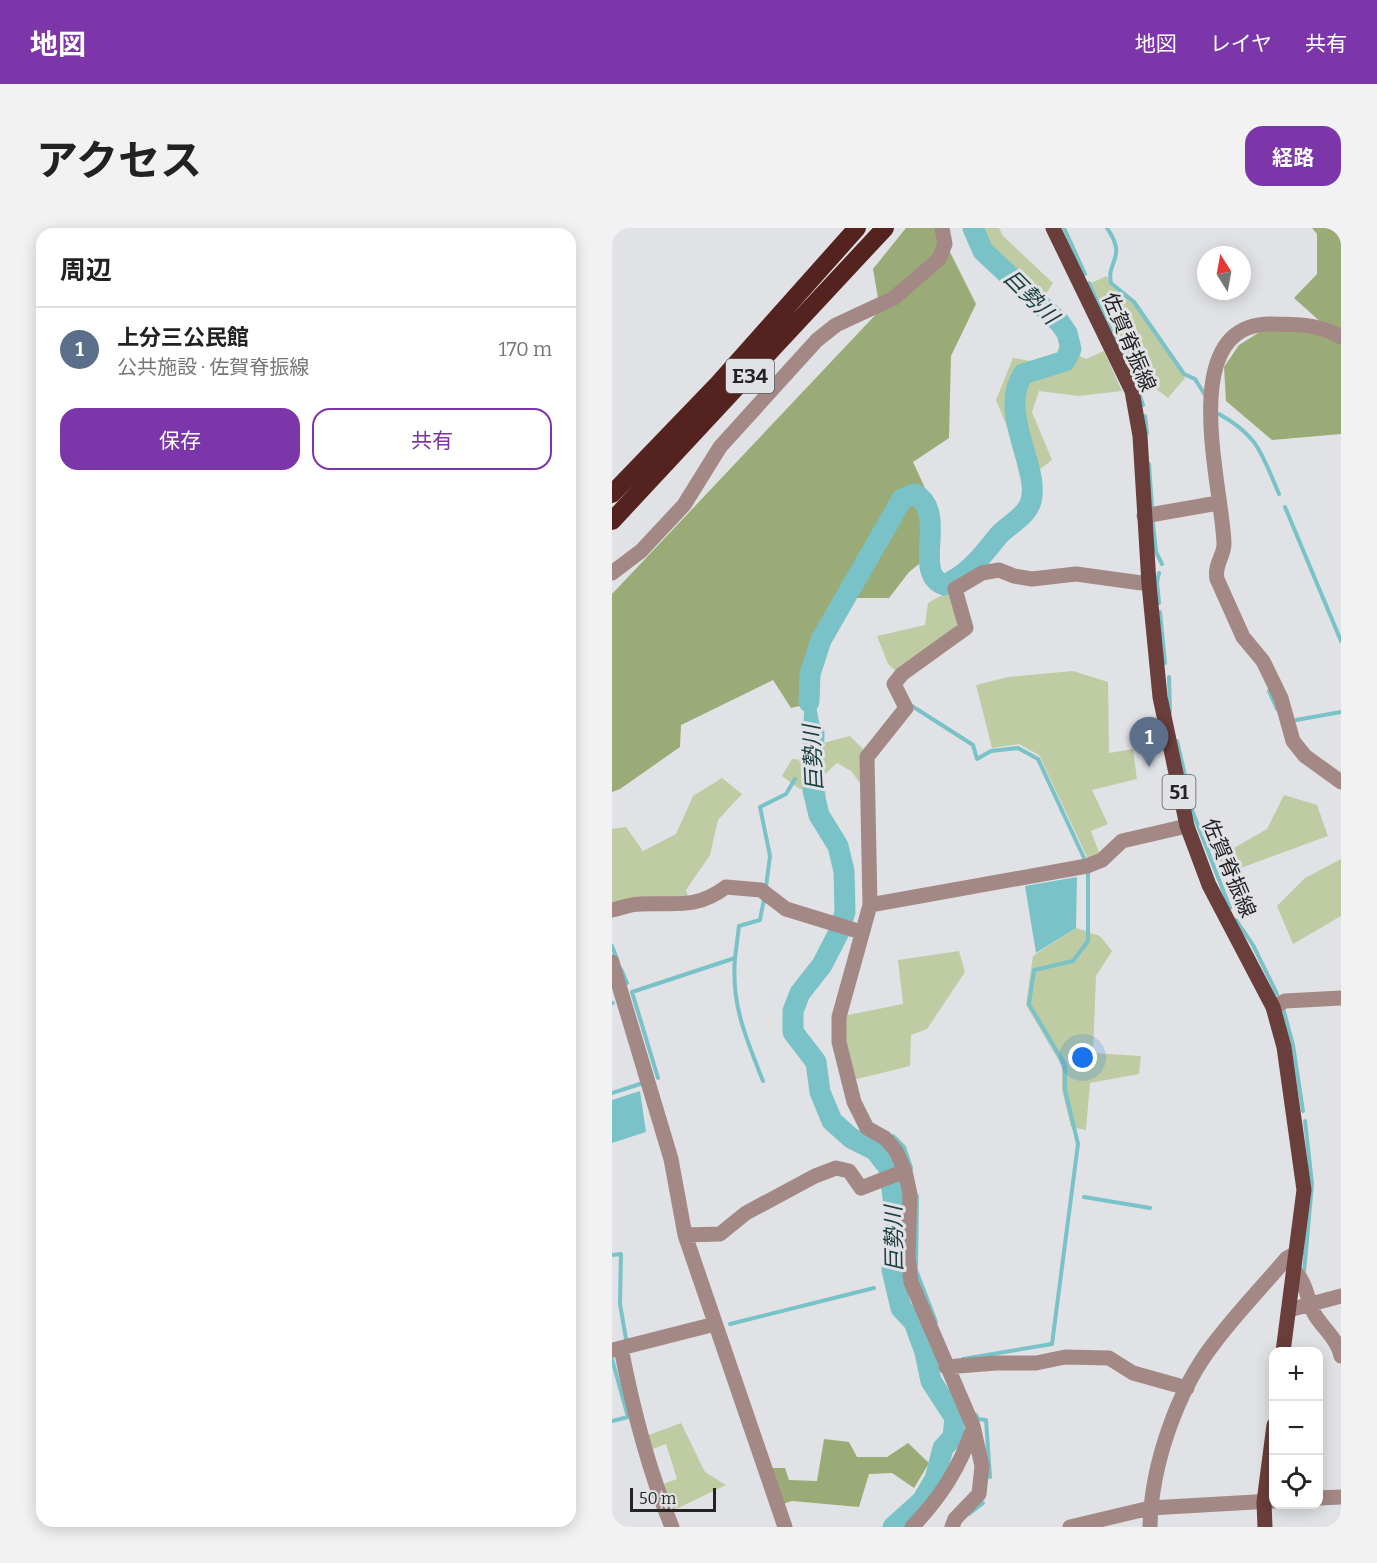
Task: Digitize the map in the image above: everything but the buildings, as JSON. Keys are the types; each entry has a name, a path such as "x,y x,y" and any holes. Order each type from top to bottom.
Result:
{"highway":[{"name":"E34","path":"612,494 718,384 857,228"},
{"name":"E34","path":"612,521 885,228"}],"main road":[{"name":"佐賀脊振線","path":"1053,228 1132,391 1140,436 1149,584 1160,697 1187,826 1209,885 1274,1007 1284,1047 1304,1190 1284,1347"},
{"path":"1265,1527 1269,1502"}],"street":[{"path":"612,573 641,551 684,505 720,447 817,340 836,325 894,298 939,259 945,244 942,228"},
{"path":"1341,337 1329,330 1308,324 1264,324 1247,329 1229,340 1220,357 1213,387 1210,431 1224,546 1215,571 1217,579 1243,637 1263,661 1281,698 1293,741 1305,756 1341,782"},
{"path":"1144,516 1218,503"},
{"path":"952,1527 955,1519 979,1494 982,1466 974,1426 946,1367 911,1282 908,1257 910,1194 905,1171 896,1151 885,1138 867,1128 854,1102 839,1042 839,1017 857,931 870,905 867,758 906,708 894,684 902,674 966,628 955,590 982,573 999,570 1014,576 1032,579 1076,574 1149,584"},
{"path":"870,905 1087,867 1102,860 1122,841 1187,826"},
{"path":"612,910 638,904 693,904 711,898 726,887 760,890 786,909 827,924 857,931"},
{"path":"612,962 671,1159 685,1235 785,1527"},
{"path":"1274,1007 1285,1001 1341,998"},
{"path":"685,1235 720,1234 746,1213 815,1176 837,1168 849,1171 861,1188 905,1171"},
{"path":"1150,1527 1150,1508 1157,1464 1187,1388 1214,1343 1287,1258 1296,1253"},
{"path":"1294,1271 1300,1276 1311,1306 1340,1348 1341,1356"},
{"path":"1289,1310 1311,1306 1341,1296"},
{"path":"672,1527 652,1477 616,1349 715,1324"},
{"path":"946,1367 996,1362 1036,1364 1065,1357 1109,1358 1133,1373 1187,1388"},
{"path":"912,1527 944,1492 965,1453 974,1426"},
{"path":"1323,1498 1341,1497"},
{"path":"1070,1527 1150,1508 1269,1502"}],"green space":[{"path":"906,228 938,228 976,304 951,356 949,438 913,462 936,512 939,548 909,572 889,598 853,598 826,641 819,662 810,674 804,705 791,708 773,680 681,725 680,747 620,789 612,792 612,594 880,310 873,269"},
{"path":"963,228 999,228 1003,236 1053,283 1035,311 987,267"},
{"path":"1312,228 1341,228 1341,434 1272,440 1226,401 1224,367 1239,345 1266,328 1324,325 1294,298 1317,274 1317,234"},
{"path":"1107,276 1114,288 1133,303 1154,330 1185,378 1168,398 1135,373 1091,283"},
{"path":"1059,346 1086,359 1104,351 1122,391 1079,396 1039,391 1032,412 1052,460 1039,470 1037,496 1022,487 1012,439 996,400 1013,358 1037,362 1056,358"},
{"path":"951,590 963,628 897,672 888,664 877,636 925,625 928,603"},
{"path":"1073,671 1108,682 1109,753 1133,749 1137,779 1092,790 1108,824 1091,831 1100,855 1088,859 1039,755 1019,744 992,748 976,685 1008,677"},
{"path":"850,736 870,756 870,797 851,771 837,763 824,775 826,796 798,788 782,776 792,759 819,761 823,743"},
{"path":"722,778 742,794 718,820 710,855 686,890 692,908 612,913 612,829 626,827 643,851 676,834 693,796"},
{"path":"1284,795 1317,805 1328,836 1222,875 1215,859 1267,829"},
{"path":"1341,859 1341,916 1293,944 1277,906 1305,878"},
{"path":"1076,928 1100,936 1112,951 1096,976 1093,1053 1141,1056 1139,1074 1090,1083 1086,1130 1071,1127 1062,1090 1062,1066 1026,1005 1033,956"},
{"path":"959,951 965,972 927,1029 911,1035 910,1066 853,1080 844,1041 843,1016 903,1004 898,960"},
{"path":"681,1423 705,1472 726,1485 670,1512 652,1488 677,1479 666,1444 642,1453 638,1439"},
{"path":"824,1439 849,1442 857,1457 887,1457 908,1443 929,1463 914,1488 892,1473 869,1474 859,1507 792,1501 773,1507 760,1468 785,1468 789,1480 817,1481"}],"water":[{"path":"810,674 823,743 819,761 802,759 805,690"},
{"path":"1077,877 1076,928 1036,953 1025,886"},
{"path":"640,1091 646,1132 612,1143 612,1100"}],"waterway":[{"name":"巨勢川","path":"809,702 810,674 821,640 902,499 915,494 925,503 929,515 930,568 935,578 944,585 953,581 974,564 1030,504 1031,476 1017,424 1016,390 1023,374 1065,361 1071,349 1067,333 1060,323 983,251 973,228"},
{"path":"1064,228 1085,274"},
{"path":"1107,228 1116,246 1110,276 1111,283 1134,302 1184,374 1195,379 1207,398"},
{"path":"1089,283 1137,386"},
{"path":"1139,393 1143,405"},
{"path":"1219,414 1243,430 1258,448 1279,494"},
{"path":"1145,416 1147,433"},
{"path":"1149,464 1152,507"},
{"path":"1285,507 1341,641"},
{"path":"1153,523 1156,552 1162,564"},
{"path":"1159,573 1157,582 1159,603"},
{"path":"1160,612 1165,663"},
{"path":"1169,677 1170,712"},
{"path":"1269,691 1277,709"},
{"path":"912,706 973,745 977,759 991,751 1018,748 1038,759 1085,860"},
{"path":"1296,720 1341,712"},
{"name":"巨勢川","path":"814,732 813,790 819,815 838,846 844,871 845,912 839,932 822,965 800,993 793,1011 793,1032 816,1062 820,1092 832,1121 851,1138 875,1150 889,1168 896,1219 892,1270 901,1308 914,1322 925,1352 931,1381 955,1418 953,1437 943,1448 935,1479 922,1501 893,1527"},
{"path":"1177,741 1189,792"},
{"path":"766,887 770,856 760,807 786,794 795,779"},
{"path":"1190,805 1230,908"},
{"path":"963,1359 1052,1344 1078,1144 1065,1090 1065,1065 1029,1004 1034,970 1073,961 1088,941 1088,873"},
{"path":"658,1078 632,992 735,958 739,926 760,920 764,899"},
{"path":"1236,920 1253,945 1277,994"},
{"path":"612,946 617,959"},
{"path":"735,958 735,991 741,1021 763,1081"},
{"path":"621,969 627,983"},
{"path":"1283,1008 1293,1045 1303,1111"},
{"path":"612,1093 640,1084"},
{"path":"1304,1272 1312,1184 1305,1121"},
{"path":"893,1136 904,1147 911,1168"},
{"path":"917,1196 916,1270 936,1322"},
{"path":"1084,1197 1150,1208"},
{"path":"612,1255 621,1254 620,1304 626,1339"},
{"path":"730,1324 874,1288"},
{"path":"612,1359 628,1417 612,1421"},
{"path":"976,1415 978,1419 986,1420 990,1477"},
{"path":"969,1514 983,1503"}],"place":[{"name":"上分三公民館","path":"1149,767"}]}
